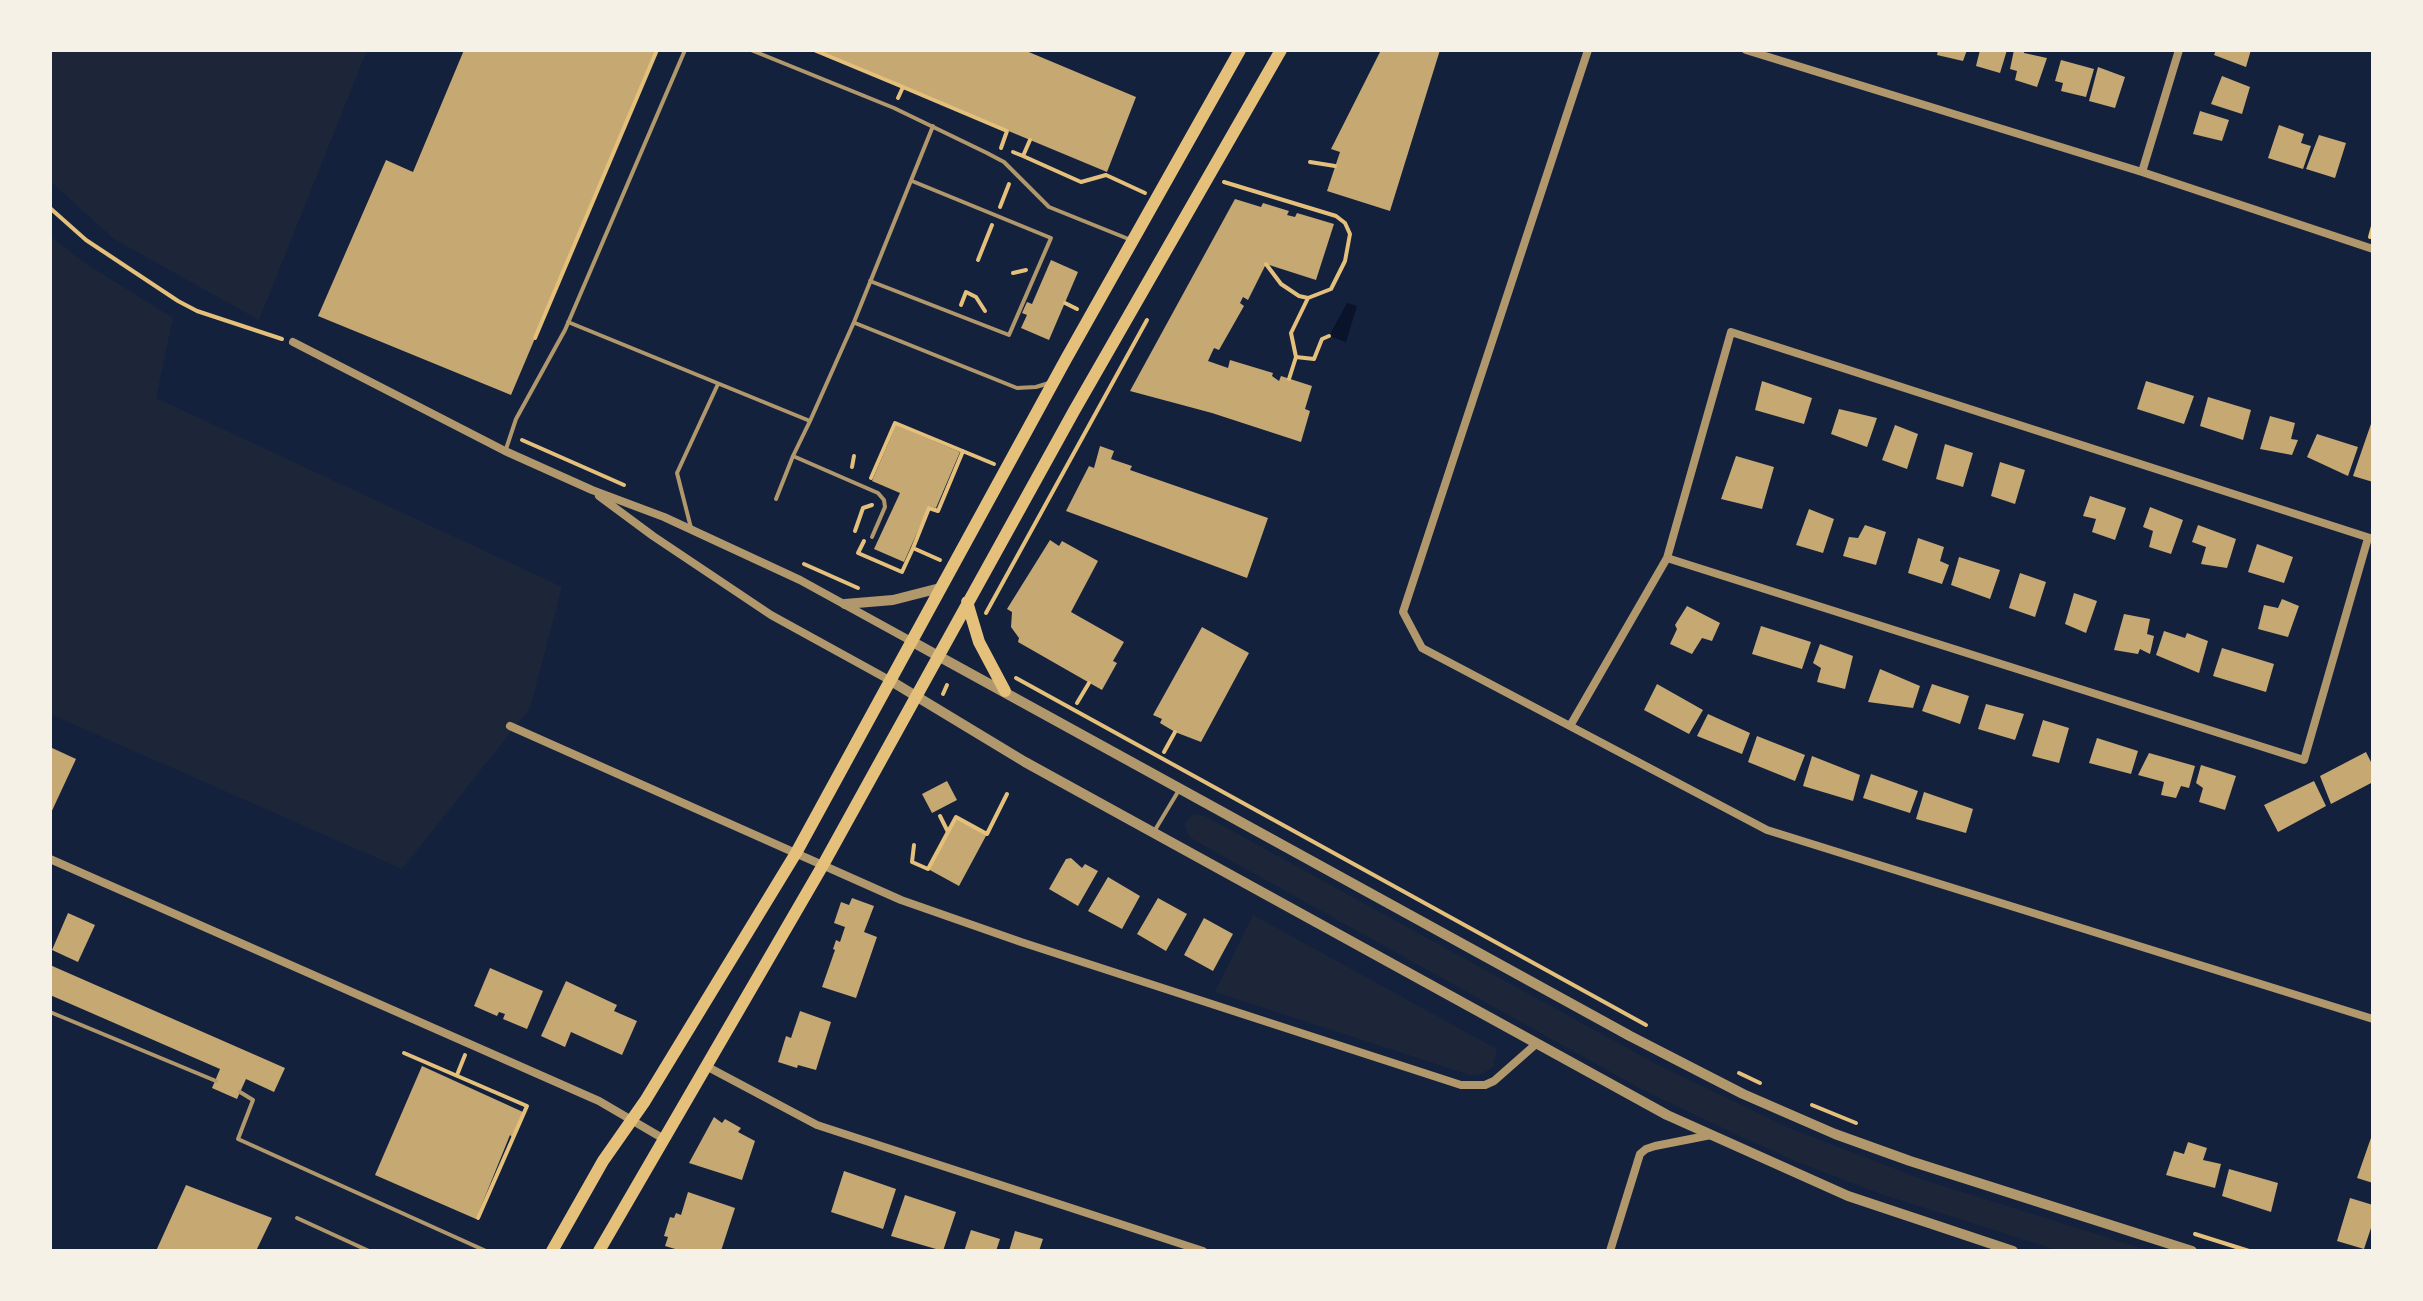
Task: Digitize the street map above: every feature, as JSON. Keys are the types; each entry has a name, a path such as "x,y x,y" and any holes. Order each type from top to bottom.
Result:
{"main road":[{"path":"552,1251 603,1161 632,1121 796,853 1240,50"},
{"path":"599,1251 823,865 967,602 1281,50"},
{"path":"967,602 979,642 1005,691"}],"street":[{"path":"1588,50 1403,612 1422,648 1767,830 2373,1019"},
{"path":"1746,50 2142,172 2373,249"},
{"path":"2142,172 2179,50"},
{"path":"1570,726 1667,558 1731,332 2370,539 2304,760 1667,558"},
{"path":"293,342 505,451 692,530 845,604 1630,1036 1773,1108 1910,1161 2192,1251"},
{"path":"592,490 653,536 771,615 891,681 1025,762 1667,1115 1848,1196 2013,1251"},
{"path":"845,604 893,600 940,588"},
{"path":"510,726 901,900 1461,1085 1485,1085 1494,1081 1536,1044"},
{"path":"50,859 599,1101 664,1139"},
{"path":"706,1066 817,1125 1203,1251"},
{"path":"1610,1251 1640,1154 1655,1146 1711,1135"}],"lane":[{"path":"505,451 516,419 568,322 685,50"},
{"path":"751,50 933,126 1004,162 1057,212 1133,241"},
{"path":"776,499 854,322 933,126"},
{"path":"870,281 1009,335 1051,238 912,181"},
{"path":"568,322 810,421"},
{"path":"854,322 1017,388 1036,387 1055,380"},
{"path":"692,530 677,473 718,383"},
{"path":"793,456 878,493 885,507 869,536"},
{"path":"1154,832 1180,788"},
{"path":"50,1012 216,1081"},
{"path":"240,1092 253,1100 238,1139 486,1251"},
{"path":"297,1218 369,1251"}],"path":[{"path":"535,338 657,50"},
{"path":"814,50 1007,131 1000,147 1081,182 1106,175 1157,198"},
{"path":"894,108 903,87"},
{"path":"1023,156 1030,140"},
{"path":"1026,168 1030,159"},
{"path":"1310,162 1335,166"},
{"path":"1224,182 1336,216 1345,223 1350,234 1345,261 1331,289 1308,298 1291,333 1296,357 1289,379"},
{"path":"999,210 1009,184"},
{"path":"50,208 97,247 178,301 293,342"},
{"path":"978,260 992,225"},
{"path":"1266,264 1281,284 1308,298"},
{"path":"1013,273 1029,270"},
{"path":"966,292 976,297 985,311"},
{"path":"1065,303 1079,310"},
{"path":"1296,357 1314,359 1322,339 1329,336"},
{"path":"984,618 1097,410"},
{"path":"869,482 895,423 994,464"},
{"path":"510,435 635,490"},
{"path":"869,536 858,553 902,572 929,508 938,511 963,451"},
{"path":"855,531 863,508 872,505"},
{"path":"913,548 940,560"},
{"path":"886,565 890,556"},
{"path":"795,560 858,588"},
{"path":"1077,703 1089,683"},
{"path":"943,694 947,685"},
{"path":"1032,686 1657,1031"},
{"path":"1164,752 1175,732"},
{"path":"914,845 912,862 928,869 956,817 987,834 1007,794"},
{"path":"940,816 948,832"},
{"path":"404,1053 527,1106 478,1218"},
{"path":"457,1075 464,1056"},
{"path":"1735,1071 1761,1083"},
{"path":"1802,1101 1860,1125"},
{"path":"2191,1233 2249,1251"}],"shaded area":[{"path":"50,50 367,50 259,320 114,239 50,181"},
{"path":"50,236 83,262 173,318 156,398 562,587 530,708 402,869 50,714"},
{"path":"1347,303 1357,306 1346,342 1329,336"},
{"path":"1194,814 1205,816 1658,1065 1789,1128 1921,1179 2150,1251 2060,1251 1881,1194 1733,1133 1643,1090 1194,840 1185,825"},
{"path":"1253,915 1495,1048 1495,1065 1482,1074 1470,1075 1215,992"}],"building":[{"path":"464,50 657,50 511,395 318,316 386,160 413,172"},
{"path":"814,50 1024,50 1136,97 1107,172"},
{"path":"1381,50 1440,50 1390,211 1327,191 1340,152 1331,149"},
{"path":"1938,50 1967,50 1963,61 1937,55"},
{"path":"1980,50 2007,50 2000,73 1976,66"},
{"path":"2014,50 2047,58 2037,87 2015,80 2017,71 2010,69"},
{"path":"2216,50 2251,50 2246,67 2214,55"},
{"path":"2061,60 2094,69 2086,97 2061,91 2063,83 2055,81"},
{"path":"2098,67 2125,77 2115,108 2089,101"},
{"path":"2222,76 2250,87 2242,114 2211,104"},
{"path":"2200,111 2229,120 2222,141 2193,134"},
{"path":"2279,125 2304,134 2301,143 2311,146 2303,169 2268,158"},
{"path":"2319,135 2346,143 2335,178 2306,169"},
{"path":"1235,199 1261,207 1263,203 1289,211 1287,215 1295,217 1297,213 1334,224 1316,280 1266,264 1248,300 1243,297 1240,303 1244,306 1219,350 1214,348 1208,361 1228,368 1230,360 1273,373 1272,376 1279,381 1281,376 1312,386 1305,409 1310,411 1301,442 1130,391"},
{"path":"1051,260 1078,272 1049,340 1021,328 1027,315 1022,313 1027,302 1032,304"},
{"path":"1762,381 1812,398 1804,424 1755,410"},
{"path":"2146,381 2194,396 2184,424 2137,409"},
{"path":"2208,397 2251,410 2243,440 2200,426"},
{"path":"1839,409 1877,418 1867,447 1831,434"},
{"path":"2270,416 2295,423 2291,439 2298,440 2292,455 2260,449"},
{"path":"2373,418 2373,482 2353,476"},
{"path":"896,425 960,452 936,508 929,506 904,562 874,549 900,493 872,481"},
{"path":"1895,425 1918,434 1907,469 1882,460"},
{"path":"2317,434 2358,447 2348,476 2307,457"},
{"path":"1945,444 1973,453 1963,487 1936,479"},
{"path":"1100,446 1114,451 1111,459 1132,466 1130,470 1268,518 1247,578 1066,511 1089,466 1094,468"},
{"path":"1736,456 1774,467 1762,509 1721,499"},
{"path":"2000,462 2025,470 2015,504 1991,496"},
{"path":"2090,496 2126,508 2115,540 2092,532 2096,519 2083,516"},
{"path":"2150,507 2183,520 2171,554 2149,547 2153,531 2143,527"},
{"path":"1809,509 1834,519 1823,553 1796,545"},
{"path":"1865,525 1886,532 1876,565 1843,556 1849,537 1858,538"},
{"path":"2198,525 2236,539 2227,568 2201,564 2206,547 2192,542"},
{"path":"1918,538 1944,547 1940,561 1949,565 1942,584 1908,573"},
{"path":"1050,540 1059,546 1062,541 1098,561 1071,612 1124,642 1102,690 1018,642 1019,638 1011,627 1012,612 1007,609"},
{"path":"2257,544 2293,557 2284,583 2248,572"},
{"path":"1959,557 2000,570 1990,599 1951,585"},
{"path":"2020,573 2046,582 2035,617 2009,608"},
{"path":"2074,593 2097,601 2086,633 2065,624"},
{"path":"2282,599 2299,606 2288,637 2258,629 2264,605 2278,608"},
{"path":"1687,606 1720,623 1712,641 1702,638 1692,654 1670,644 1677,629 1675,625"},
{"path":"2124,614 2150,619 2147,634 2154,636 2150,654 2140,649 2138,654 2114,650"},
{"path":"1761,626 1811,642 1802,669 1752,654"},
{"path":"1202,627 1249,653 1201,742 1175,732 1153,715"},
{"path":"2164,631 2185,638 2187,633 2208,641 2199,673 2156,655"},
{"path":"1820,644 1853,656 1845,689 1817,682 1821,668 1813,663"},
{"path":"2222,648 2274,664 2266,692 2213,676"},
{"path":"1880,669 1920,686 1913,708 1868,702"},
{"path":"1657,684 1703,710 1689,734 1644,710"},
{"path":"1932,684 1969,696 1960,724 1922,711"},
{"path":"1986,704 2024,714 2015,740 1978,729"},
{"path":"1708,714 1750,733 1742,754 1697,736"},
{"path":"2043,720 2069,728 2059,763 2032,756"},
{"path":"1757,736 1805,755 1795,781 1748,762"},
{"path":"2097,738 2138,751 2131,774 2089,763"},
{"path":"50,747 76,759 50,815"},
{"path":"2366,752 2373,766 2373,782 2331,804 2320,776"},
{"path":"2149,753 2195,766 2189,788 2181,786 2176,798 2161,795 2164,782 2138,775"},
{"path":"1812,756 1860,775 1853,801 1803,786"},
{"path":"2201,765 2236,776 2225,810 2199,802 2203,788 2196,783"},
{"path":"1871,774 1918,791 1910,813 1863,798"},
{"path":"947,781 957,800 932,813 922,794"},
{"path":"2314,781 2326,806 2278,832 2264,805"},
{"path":"1924,792 1973,809 1966,833 1916,819"},
{"path":"956,817 987,834 959,886 928,869"},
{"path":"1071,858 1082,868 1085,864 1098,871 1078,906 1049,889 1066,859"},
{"path":"1108,877 1140,896 1122,929 1088,911"},
{"path":"852,898 874,906 864,932 877,937 856,998 822,987 836,940 840,942 845,927 834,923 841,902 849,905"},
{"path":"1158,898 1187,914 1166,951 1137,934"},
{"path":"68,913 95,925 78,962 52,950"},
{"path":"1204,918 1233,934 1213,971 1184,955"},
{"path":"50,965 285,1068 274,1092 246,1079 237,1099 212,1088 220,1069 50,995"},
{"path":"490,968 543,991 527,1029 503,1019 505,1014 499,1012 497,1016 474,1006"},
{"path":"566,981 617,1005 614,1011 637,1021 622,1055 571,1032 565,1047 541,1036"},
{"path":"800,1011 831,1022 816,1070 778,1062 786,1036 791,1038"},
{"path":"422,1066 523,1112 512,1137 510,1135 476,1219 375,1175"},
{"path":"714,1117 722,1123 725,1119 741,1128 738,1132 755,1141 742,1180 689,1163"},
{"path":"2373,1132 2373,1183 2357,1178"},
{"path":"2188,1142 2207,1148 2203,1160 2221,1164 2215,1188 2166,1175 2174,1151 2184,1154"},
{"path":"2229,1169 2278,1183 2271,1212 2222,1196"},
{"path":"844,1171 896,1189 883,1229 831,1212"},
{"path":"186,1185 272,1218 256,1251 156,1251"},
{"path":"688,1192 735,1208 721,1251 682,1251 665,1246 668,1237 664,1236 670,1217 674,1218 676,1213 681,1215"},
{"path":"905,1195 956,1212 943,1251 891,1236"},
{"path":"2350,1198 2373,1205 2373,1222 2364,1249 2337,1241"},
{"path":"971,1230 1000,1239 996,1251 964,1251"},
{"path":"1015,1231 1043,1239 1039,1251 1009,1251"}]}
